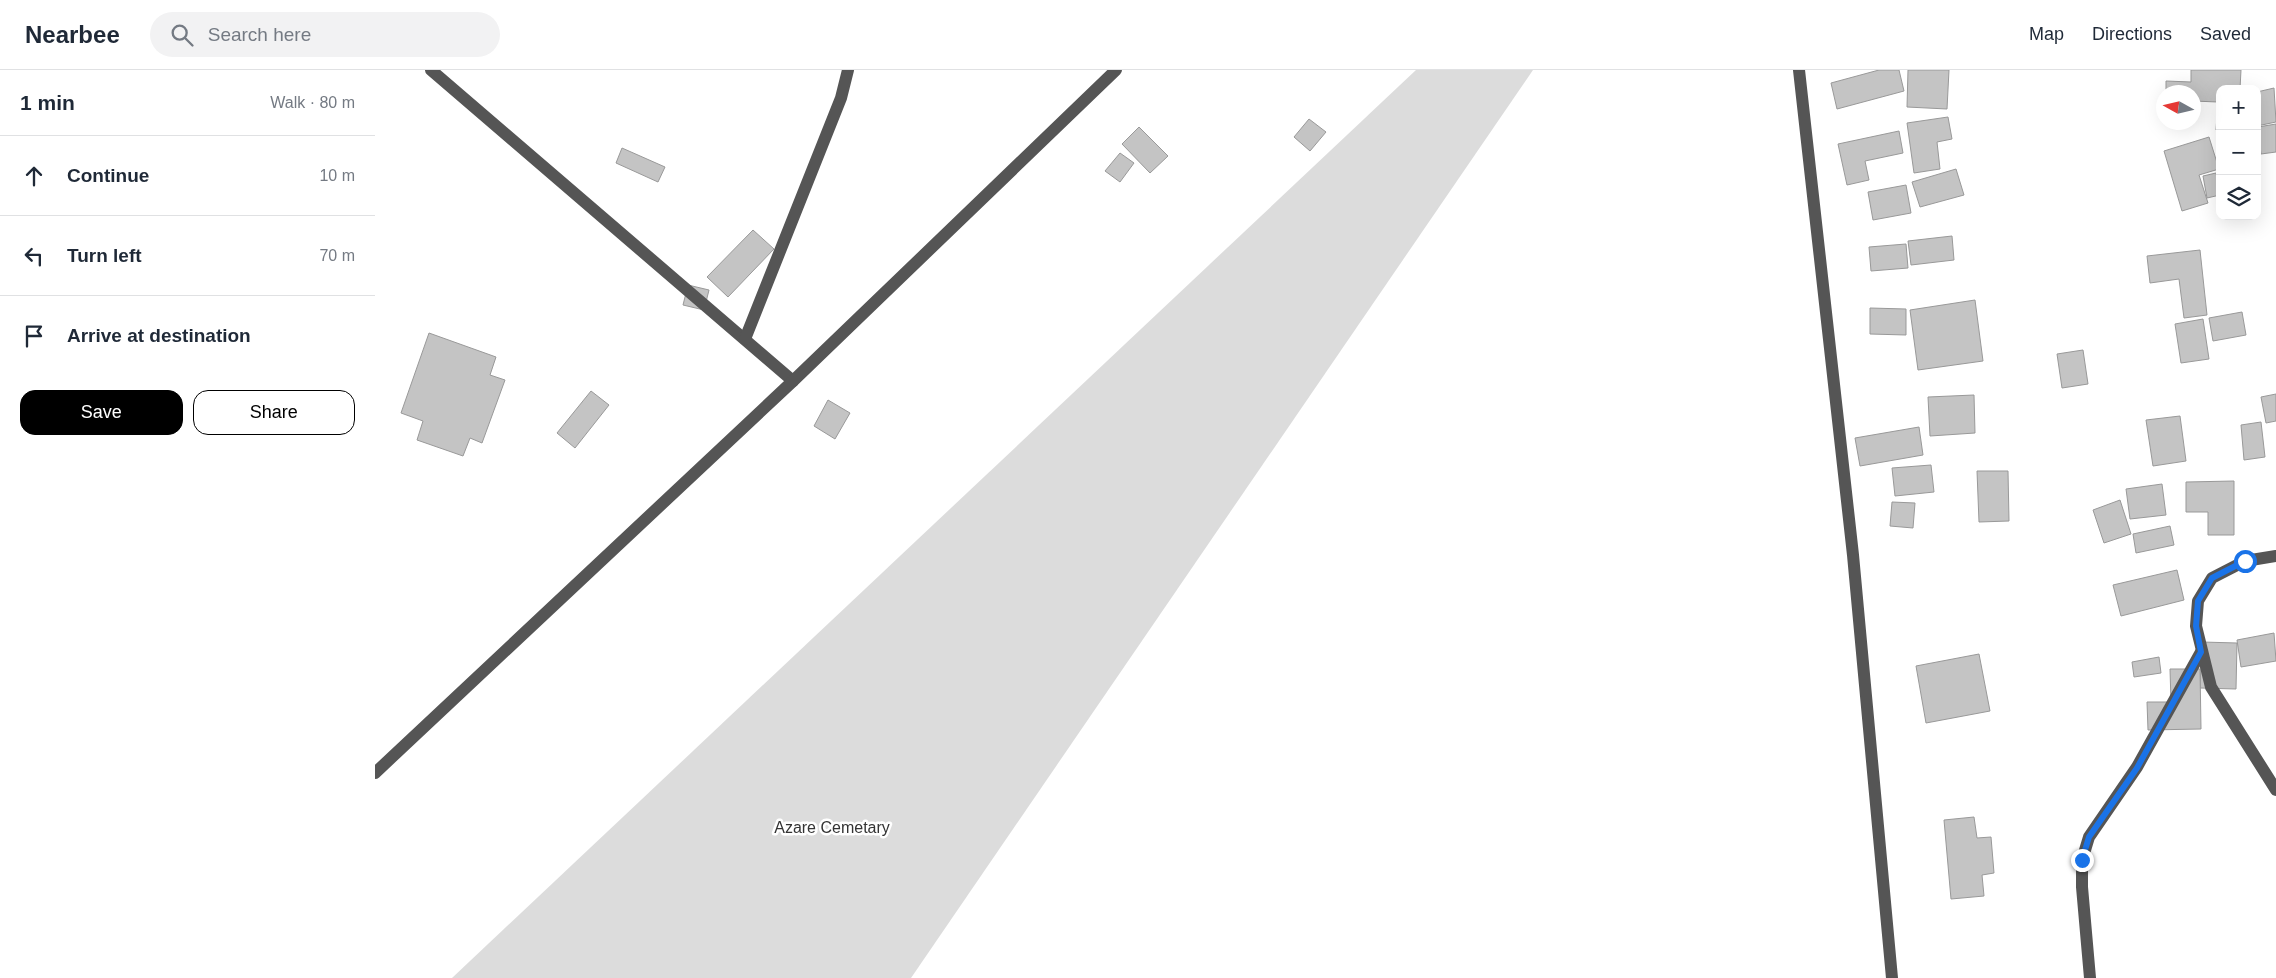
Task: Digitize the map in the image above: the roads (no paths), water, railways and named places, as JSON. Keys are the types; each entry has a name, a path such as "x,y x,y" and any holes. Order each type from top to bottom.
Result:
{"street":[{"path":"431,70 793,381"},
{"path":"745,339 841,98 848,70"},
{"path":"375,773 793,381 1116,70"},
{"path":"1799,70 1853,555 1892,978"},
{"path":"2276,556 2245,561 2212,578 2198,601 2196,626 2211,687 2276,790"},
{"path":"2090,978 2082,887 2082,860 2089,837 2137,768 2201,652"}],"park label":[{"name":"Azare Cemetary","path":"832,827"}]}
